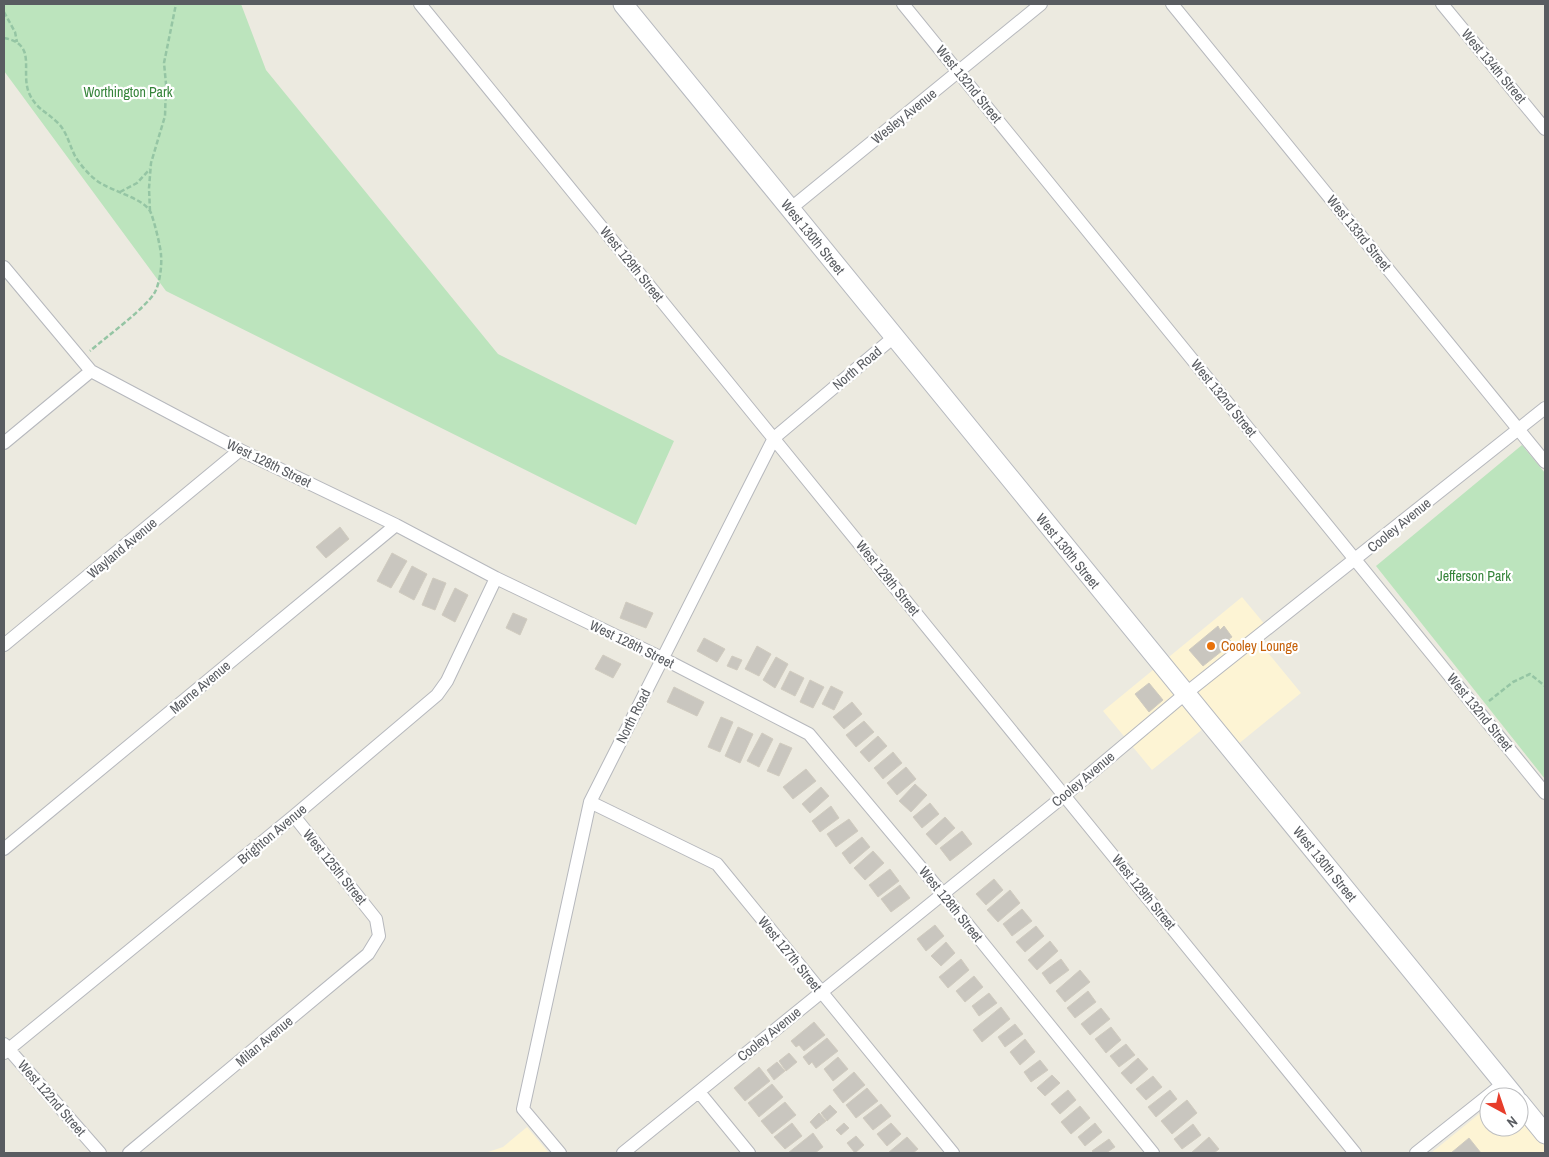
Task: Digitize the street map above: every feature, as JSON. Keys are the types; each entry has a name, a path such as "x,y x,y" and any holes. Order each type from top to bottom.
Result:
{"main road":[{"name":"West 130th Street","path":"623,4 1507,1087"},
{"path":"1529,1114 1545,1134"}],"street":[{"name":"West 129th Street","path":"420,4 1355,1153"},
{"name":"West 132nd Street","path":"903,4 1545,793"},
{"name":"Wesley Avenue","path":"790,209 1041,4"},
{"name":"West 133rd Street","path":"1172,4 1545,462"},
{"name":"West 134th Street","path":"1442,4 1545,129"},
{"name":"West 128th Street","path":"4,267 91,371 240,450 396,525 496,578 662,658 809,734 943,894 1153,1153"},
{"name":"North Road","path":"560,1153 523,1109 590,802 774,438 894,337"},
{"path":"4,443 91,371"},
{"name":"Cooley Avenue","path":"623,1153 1065,795 1185,694 1545,408"},
{"name":"Wayland Avenue","path":"4,645 240,450"},
{"name":"Marne Avenue","path":"4,849 396,525"},
{"name":"Brighton Avenue","path":"5,1049 294,816 437,695 447,682 496,578"},
{"name":"West 127th Street","path":"590,802 717,864 953,1153"},
{"name":"West 125th Street","path":"294,816 376,919"},
{"name":"Milan Avenue","path":"130,1153 368,954 379,936 376,919"},
{"name":"West 122nd Street","path":"5,1049 100,1153"},
{"path":"699,1092 749,1153"},
{"path":"1416,1153 1479,1110"}],"path":[{"path":"90,351 155,292 161,269 162,254 150,211 149,188 156,142 165,116 165,51 176,4"},
{"path":"4,12 15,32 16,42"},
{"path":"4,38 22,46 25,56 26,82 33,101 41,111 57,122 65,131 76,158 102,184 139,202 150,211"},
{"path":"120,192 137,183 151,166"},
{"path":"1489,701 1513,682 1530,674 1545,686"}],"shaded area":[{"path":"1242,597 1272,633 1260,643 1301,693 1226,754 1204,728 1152,770 1103,711"},
{"path":"1479,1114 1479,1137 1529,1137 1529,1122 1545,1142 1545,1153 1431,1153"},
{"path":"527,1127 549,1153 485,1153 503,1147"}],"green space":[{"name":"Worthington Park","path":"4,4 241,4 266,70 498,354 674,441 636,525 166,291 4,71"},
{"name":"Jefferson Park","path":"1522,445 1545,473 1545,779 1376,566"}],"building":[{"path":"340,527 349,539 326,558 316,547"},
{"path":"392,553 407,561 391,588 377,581"},
{"path":"412,566 427,574 414,600 399,592"},
{"path":"433,578 446,583 435,610 422,605"},
{"path":"455,588 468,595 455,622 442,615"},
{"path":"626,602 653,613 646,628 620,618"},
{"path":"513,613 527,619 520,635 506,628"},
{"name":"Cooley Lounge","path":"1218,626 1220,630 1224,626 1232,637 1229,639 1232,643 1203,666 1189,650"},
{"path":"704,638 725,649 717,662 697,651"},
{"path":"757,646 771,654 759,676 745,669"},
{"path":"603,655 621,664 613,678 595,669"},
{"path":"732,656 742,660 737,670 727,666"},
{"path":"776,657 788,664 775,688 763,680"},
{"path":"790,671 804,678 795,696 781,689"},
{"path":"810,680 824,687 813,708 800,702"},
{"path":"1149,683 1163,700 1149,712 1135,694"},
{"path":"831,686 843,692 834,710 822,704"},
{"path":"674,687 704,702 697,716 667,702"},
{"path":"852,702 862,714 844,729 833,717"},
{"path":"721,717 733,722 720,752 708,747"},
{"path":"864,721 874,732 856,747 846,735"},
{"path":"738,727 753,734 740,763 725,756"},
{"path":"762,733 773,739 759,767 747,761"},
{"path":"878,736 887,746 869,762 860,752"},
{"path":"780,743 792,748 779,776 767,771"},
{"path":"893,752 902,763 883,779 874,768"},
{"path":"906,767 916,779 897,795 887,783"},
{"path":"806,769 816,781 793,799 783,787"},
{"path":"915,784 927,795 911,812 899,801"},
{"path":"821,787 829,796 810,813 802,804"},
{"path":"930,803 939,814 922,828 913,817"},
{"path":"831,806 839,818 820,832 812,821"},
{"path":"945,817 955,828 936,845 926,834"},
{"path":"849,819 858,831 836,847 827,834"},
{"path":"962,831 972,844 950,861 940,848"},
{"path":"862,837 870,847 850,864 842,853"},
{"path":"873,851 884,863 865,880 854,868"},
{"path":"890,869 899,881 878,897 869,885"},
{"path":"994,879 1003,890 986,905 976,894"},
{"path":"900,885 910,898 891,912 881,899"},
{"path":"1010,890 1020,903 998,922 987,910"},
{"path":"1022,909 1032,921 1012,936 1003,924"},
{"path":"935,925 944,936 926,951 917,939"},
{"path":"1036,926 1044,936 1025,952 1016,942"},
{"path":"1050,941 1058,951 1037,970 1028,960"},
{"path":"946,942 955,953 941,966 931,956"},
{"path":"961,959 969,970 948,988 939,977"},
{"path":"1061,959 1069,970 1050,984 1042,973"},
{"path":"1080,970 1090,982 1065,1002 1056,991"},
{"path":"974,976 983,987 965,1002 956,991"},
{"path":"1088,991 1096,1002 1075,1018 1067,1008"},
{"path":"989,993 997,1003 979,1016 972,1006"},
{"path":"1001,1007 1010,1019 982,1042 973,1030"},
{"path":"1101,1008 1110,1019 1090,1035 1081,1024"},
{"path":"814,1022 825,1035 804,1051 799,1045 796,1047 791,1041"},
{"path":"1015,1024 1023,1034 1005,1047 998,1037"},
{"path":"1111,1027 1121,1040 1106,1053 1095,1039"},
{"path":"827,1038 838,1051 816,1068 812,1062 809,1065 803,1057"},
{"path":"1025,1039 1035,1052 1020,1065 1010,1052"},
{"path":"1126,1044 1135,1055 1119,1067 1110,1056"},
{"path":"789,1053 797,1062 786,1071 779,1061"},
{"path":"838,1057 848,1069 833,1081 824,1069"},
{"path":"1138,1058 1148,1069 1131,1084 1121,1073"},
{"path":"1040,1060 1048,1070 1031,1082 1024,1072"},
{"path":"777,1062 785,1071 774,1080 767,1070"},
{"path":"759,1067 770,1081 745,1101 734,1088"},
{"path":"854,1072 865,1085 843,1103 833,1090"},
{"path":"1052,1075 1060,1083 1045,1096 1037,1088"},
{"path":"1153,1076 1162,1087 1146,1100 1136,1089"},
{"path":"772,1084 783,1097 759,1117 748,1103"},
{"path":"867,1088 878,1101 856,1118 846,1105"},
{"path":"1068,1090 1076,1100 1060,1114 1051,1104"},
{"path":"1170,1090 1177,1099 1156,1117 1148,1107"},
{"path":"1187,1100 1197,1113 1172,1134 1161,1121"},
{"path":"785,1102 796,1115 772,1134 761,1121"},
{"path":"881,1104 891,1116 873,1130 863,1118"},
{"path":"830,1105 837,1112 827,1121 821,1113"},
{"path":"1080,1106 1090,1118 1071,1134 1061,1122"},
{"path":"819,1113 826,1121 816,1129 810,1122"},
{"path":"792,1123 802,1136 785,1149 774,1137"},
{"path":"844,1123 849,1128 841,1135 836,1130"},
{"path":"891,1123 901,1134 887,1146 877,1134"},
{"path":"1095,1123 1102,1132 1085,1146 1078,1137"},
{"path":"1193,1124 1201,1135 1182,1149 1174,1139"},
{"path":"813,1133 823,1147 815,1153 788,1153"},
{"path":"856,1136 864,1145 855,1153 847,1143"},
{"path":"907,1137 918,1149 913,1153 888,1153"},
{"path":"1209,1137 1219,1149 1214,1153 1191,1153"},
{"path":"1469,1138 1481,1153 1451,1153"},
{"path":"1109,1139 1115,1147 1106,1153 1094,1153 1092,1151"}],"place":[{"name":"Cooley Lounge","path":"1211,646"}]}
